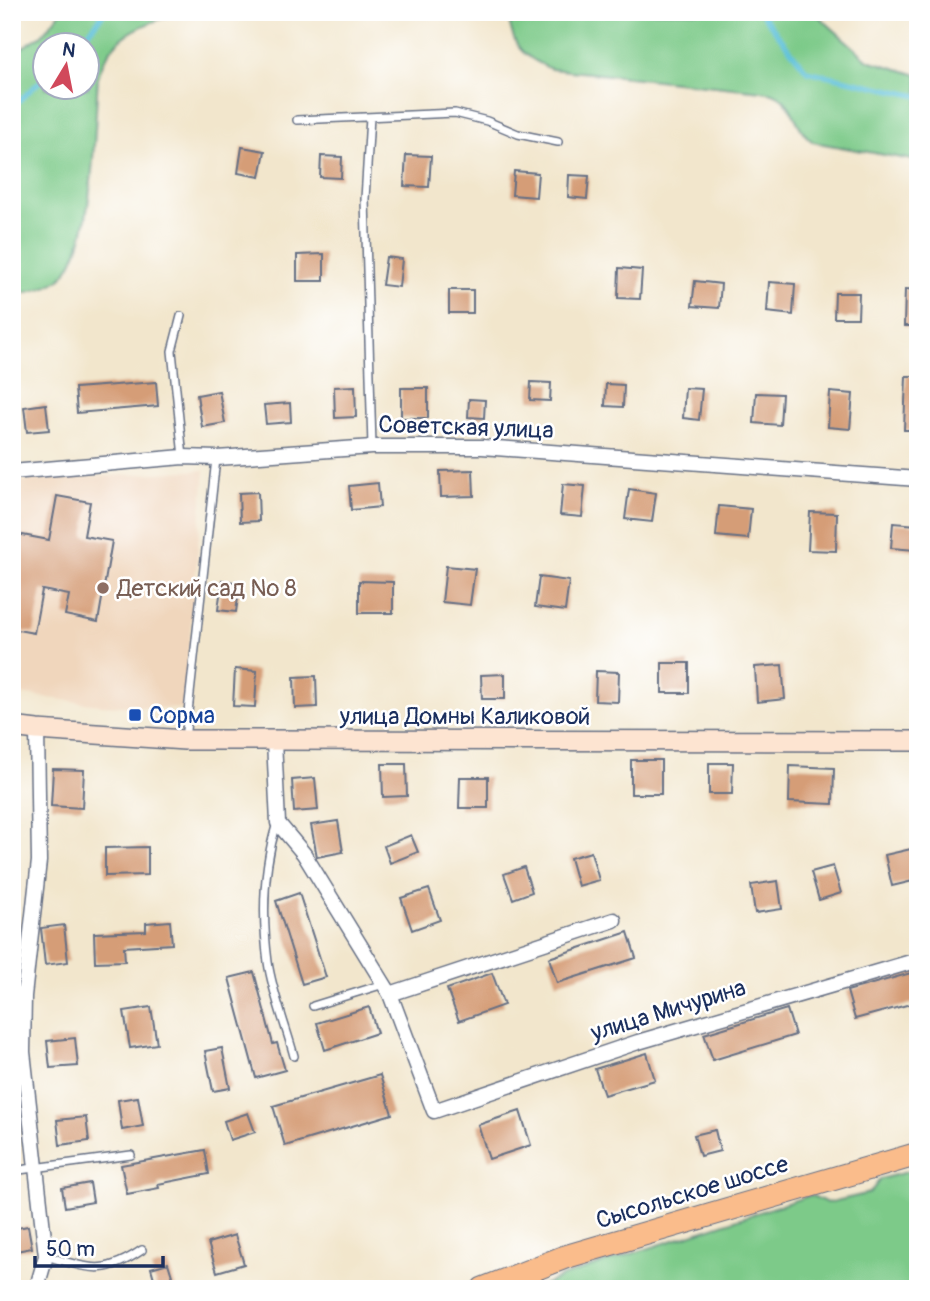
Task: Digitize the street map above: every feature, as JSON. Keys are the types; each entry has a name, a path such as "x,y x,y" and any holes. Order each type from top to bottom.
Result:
{"highway":[{"name":"Сысольское шоссе","path":"483,1289 578,1253 918,1154"}],"main road":[{"name":"улица Домны Каликовой","path":"12,727 185,740 918,741"}],"street":[{"name":"Советская улица","path":"12,472 183,457 216,458 372,447 482,447 918,479"},
{"path":"37,730 39,861 24,996 23,1041 34,1168 46,1256 39,1280 41,1289"},
{"path":"274,741 278,823 303,854 387,989 614,920"},
{"name":"улица Мичурина","path":"387,989 434,1111 638,1042 918,960"}],"lane":[{"path":"297,120 455,113 519,134 558,142"},
{"path":"370,117 365,200 372,447"},
{"path":"181,316 172,351 183,457"},
{"path":"185,740 216,458"},
{"path":"278,823 270,846 264,896 268,964 294,1056"},
{"path":"313,1006 387,989"},
{"path":"12,1171 131,1155"},
{"path":"46,1256 85,1267 111,1268 142,1250"}],"shaded area":[{"name":"Детский сад № 8","path":"205,470 183,709 101,705 12,693 12,482"}],"green space":[{"path":"61,12 180,12 128,34 118,41 102,66 102,32 44,32"},
{"path":"508,12 814,12 868,60 918,75 918,161 813,142 784,100 771,93 551,69 519,48 512,33"},
{"path":"32,41 32,102 97,102 87,212 73,261 62,277 51,284 12,295 12,54"},
{"path":"918,1169 918,1289 536,1289 561,1277 811,1195 827,1203 870,1193 880,1179"}],"building":[{"path":"242,147 265,151 260,177 238,173"},
{"path":"406,155 431,156 429,187 404,186"},
{"path":"321,156 342,157 341,178 320,177"},
{"path":"514,171 538,173 536,197 512,195"},
{"path":"569,175 589,176 587,199 568,197"},
{"path":"324,254 324,281 297,281 297,255"},
{"path":"386,257 402,259 399,287 382,285"},
{"path":"619,268 642,270 640,299 618,298"},
{"path":"695,281 721,284 719,308 692,306"},
{"path":"769,282 795,284 793,315 767,312"},
{"path":"905,289 918,290 918,326 904,326"},
{"path":"449,290 473,290 473,313 449,313"},
{"path":"835,293 859,293 858,318 834,318"},
{"path":"906,376 918,376 918,430 904,430"},
{"path":"156,382 158,406 77,413 75,388"},
{"path":"531,382 551,383 550,401 530,400"},
{"path":"606,384 624,385 623,407 605,406"},
{"path":"355,386 356,417 335,418 334,387"},
{"path":"401,388 428,388 428,418 401,418"},
{"path":"685,388 702,389 699,420 683,418"},
{"path":"219,391 225,423 202,427 197,395"},
{"path":"830,392 853,394 850,429 828,427"},
{"path":"756,393 782,394 780,425 754,423"},
{"path":"469,399 485,400 484,418 468,417"},
{"path":"290,403 291,422 266,424 264,405"},
{"path":"46,404 49,430 27,432 24,407"},
{"path":"473,470 474,496 441,497 440,471"},
{"path":"378,483 380,507 351,510 349,486"},
{"path":"563,484 585,486 582,517 560,515"},
{"path":"629,489 656,493 652,522 625,519"},
{"path":"258,492 259,521 240,522 239,493"},
{"path":"57,496 90,502 84,536 112,541 98,622 65,615 69,595 42,590 34,633 12,629 12,533 49,540"},
{"path":"719,506 751,509 748,539 716,536"},
{"path":"810,512 837,513 836,551 808,550"},
{"path":"893,523 917,525 916,550 891,548"},
{"path":"446,566 475,569 470,605 442,602"},
{"path":"539,577 569,581 565,611 535,607"},
{"path":"222,580 240,583 236,612 218,610"},
{"path":"359,581 393,582 393,613 359,613"},
{"path":"662,663 689,663 689,693 662,693"},
{"path":"782,665 785,699 757,702 755,667"},
{"path":"235,669 257,671 255,707 233,706"},
{"path":"596,671 619,672 618,702 595,701"},
{"path":"505,674 505,699 482,699 481,675"},
{"path":"316,676 317,707 295,708 294,677"},
{"path":"631,760 661,760 661,794 631,794"},
{"path":"709,763 733,763 732,794 709,794"},
{"path":"382,764 406,764 407,796 383,797"},
{"path":"790,766 834,768 833,804 789,802"},
{"path":"53,769 84,770 82,808 51,806"},
{"path":"460,777 488,777 488,808 459,808"},
{"path":"315,778 318,810 294,812 292,780"},
{"path":"338,821 343,852 317,857 311,825"},
{"path":"411,835 418,852 390,863 384,846"},
{"path":"148,847 148,875 105,876 105,848"},
{"path":"911,849 917,880 892,886 885,855"},
{"path":"591,852 599,880 578,886 570,858"},
{"path":"833,866 841,893 819,900 811,872"},
{"path":"524,867 532,892 513,899 504,874"},
{"path":"778,881 782,909 755,913 751,885"},
{"path":"429,889 440,920 412,930 401,898"},
{"path":"299,893 326,977 302,984 276,901"},
{"path":"170,921 172,944 124,947 125,961 95,962 94,933 146,931 146,923"},
{"path":"64,925 68,962 45,965 41,928"},
{"path":"628,932 636,958 557,983 549,958"},
{"path":"918,971 918,1002 855,1019 847,991"},
{"path":"254,972 273,1044 277,1043 285,1070 256,1078 229,978"},
{"path":"492,973 504,1005 459,1021 447,989"},
{"path":"151,1007 157,1044 130,1048 124,1011"},
{"path":"369,1007 377,1033 325,1050 317,1023"},
{"path":"787,1009 795,1035 713,1060 704,1034"},
{"path":"75,1038 78,1066 50,1068 47,1041"},
{"path":"222,1048 230,1088 213,1091 205,1051"},
{"path":"647,1053 655,1080 604,1095 595,1069"},
{"path":"380,1075 392,1114 285,1146 273,1106"},
{"path":"138,1097 143,1126 122,1130 118,1100"},
{"path":"520,1111 531,1145 489,1159 478,1125"},
{"path":"248,1113 255,1132 230,1140 224,1121"},
{"path":"86,1117 89,1141 60,1145 57,1120"},
{"path":"715,1130 720,1151 700,1156 694,1135"},
{"path":"205,1150 209,1174 158,1184 159,1188 127,1194 121,1165"},
{"path":"90,1183 93,1202 65,1207 62,1188"},
{"path":"28,1226 32,1248 16,1251 12,1229"},
{"path":"235,1235 244,1264 217,1272 208,1243"},
{"path":"168,1263 176,1289 157,1289 151,1268"}],"waterway":[{"path":"89,32 105,12"},
{"path":"760,12 807,71 918,96"},
{"path":"12,107 32,89"}],"place":[{"name":"Детский сад № 8","path":"103,588"},
{"name":"Сорма","path":"135,715"}]}
